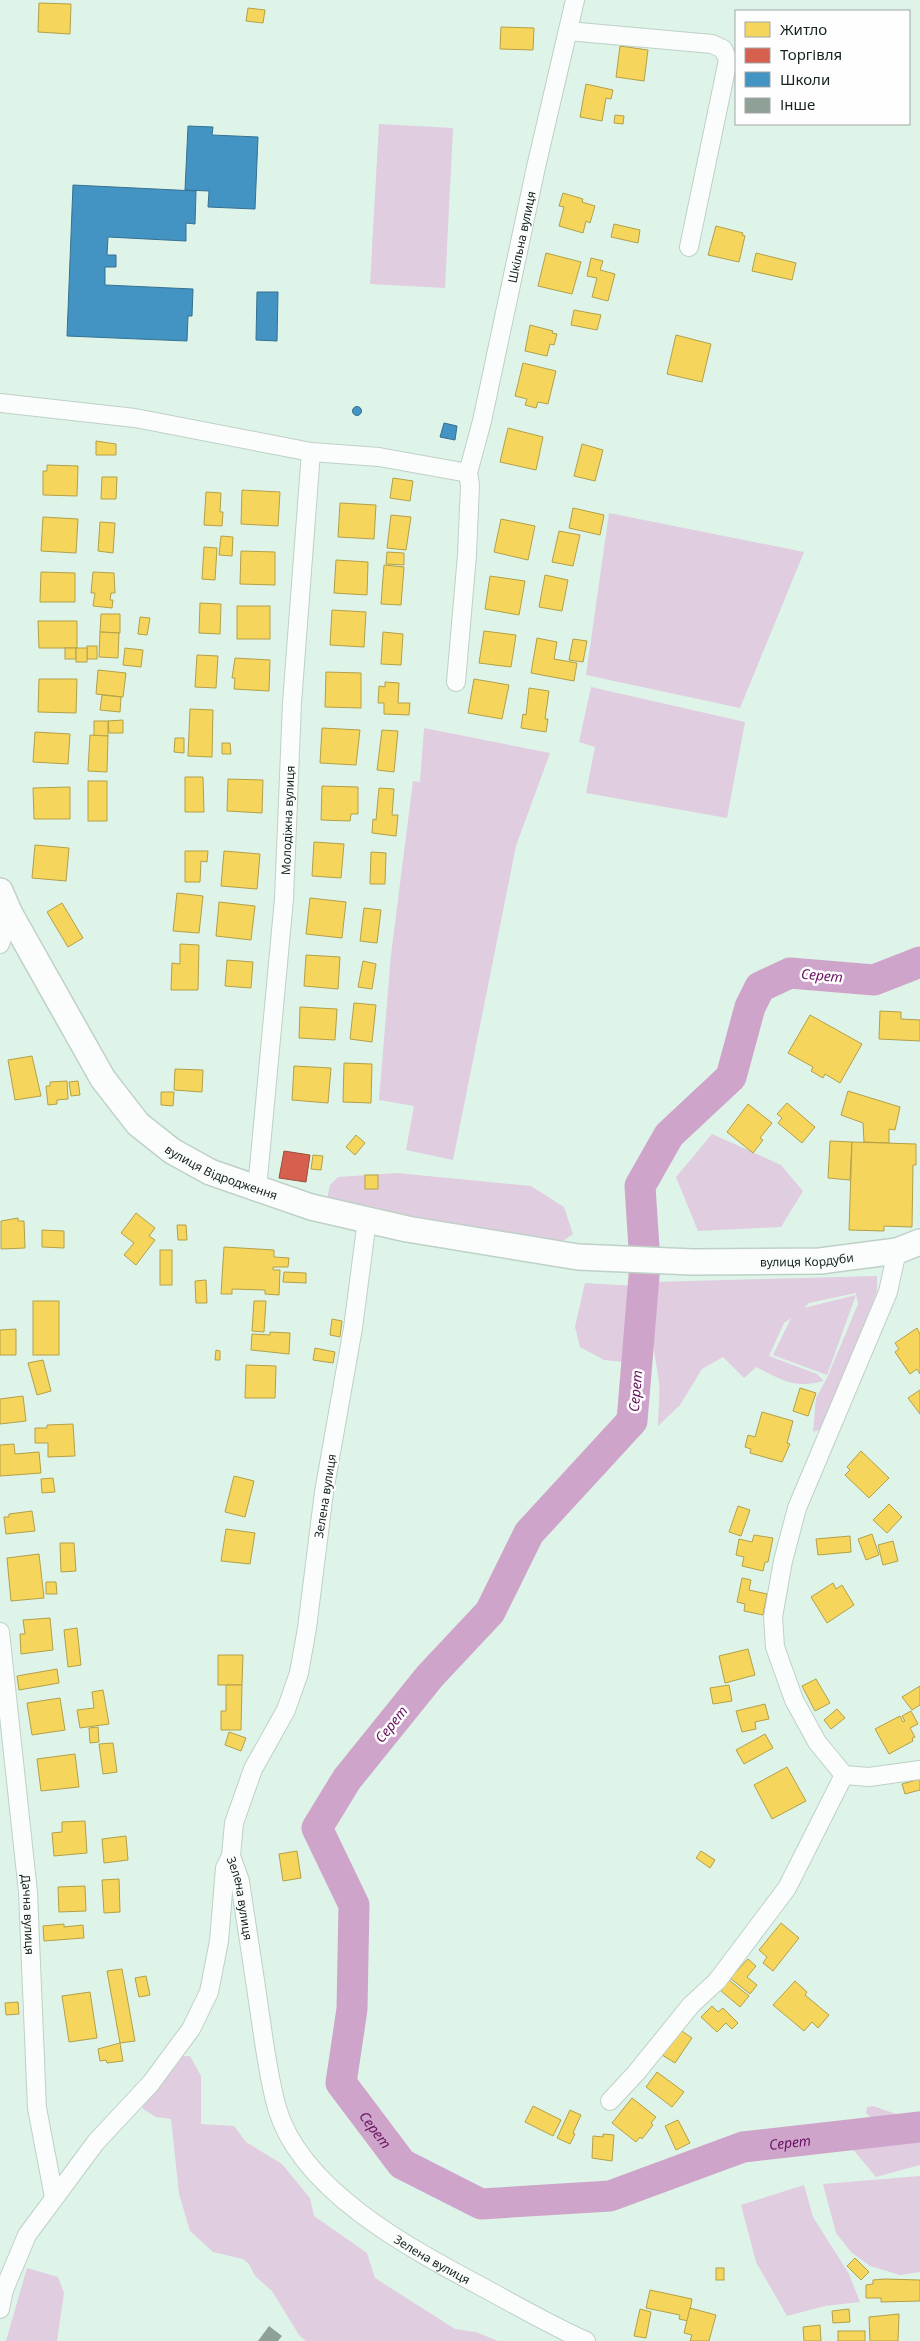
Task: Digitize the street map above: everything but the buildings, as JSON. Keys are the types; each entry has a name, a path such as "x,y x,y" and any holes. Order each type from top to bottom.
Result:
{"street":[{"name":"Шкільна вулиця","path":"456,682 467,555 470,485 468,473 482,421 574,0"},
{"path":"568,31 712,44 723,49 728,60 689,247"},
{"path":"0,404 135,418 311,452 379,457 468,473"},
{"name":"Молодіжна вулиця","path":"257,1189 284,899 292,703 311,452"},
{"name":"вулиця Відродження","path":"0,891 10,914 103,1079 138,1124 179,1156 210,1172 311,1207 407,1229 578,1257"},
{"path":"0,944 10,914"},
{"name":"Зелена вулиця","path":"367,1220 354,1328 324,1492 307,1628 299,1673 286,1710 253,1769 234,1823 231,1856 240,1881 277,2109 287,2132 300,2154 348,2205 388,2234 441,2266 581,2339"},
{"name":"вулиця Кордуби","path":"578,1257 693,1262 820,1261 897,1251 920,1242"},
{"path":"897,1251 888,1292 797,1508 783,1560 773,1617 775,1647 794,1700 816,1742 844,1775 869,1778 920,1770"},
{"name":"Дачна вулиця","path":"0,1632 28,1892 37,2108 54,2197"},
{"path":"610,2101 636,2073 692,2005 717,1981 787,1888 844,1775"},
{"path":"0,2309 4,2290 27,2235 96,2142 151,2082 195,2022 210,1992 219,1941 225,1868 231,1856"}],"shaded area":[{"path":"379,124 453,128 445,288 370,284"},
{"path":"609,513 804,552 740,708 586,675"},
{"path":"591,687 745,722 727,818 586,793 595,747 579,742"},
{"path":"424,728 550,753 516,846 453,1160 406,1150 414,1106 379,1100 391,955 413,781 420,782"},
{"path":"712,1134 781,1165 803,1191 781,1227 698,1231 676,1177"},
{"path":"397,1173 531,1186 564,1207 573,1234 535,1260 327,1199 330,1185 338,1177"},
{"path":"877,1276 877,1291 825,1428 813,1432 816,1398 827,1378 858,1304 856,1295 827,1375 773,1355 791,1318 784,1323 769,1356 817,1374 824,1381 796,1384 756,1367 744,1378 723,1357 702,1369 680,1405 658,1426 659,1381 650,1317 652,1282","holes":["856,1293 856,1295 804,1308 809,1303"]},
{"path":"585,1283 635,1286 637,1321 624,1362 604,1360 580,1347 575,1327"},
{"path":"183,2056 190,2056 201,2076 201,2124 234,2126 246,2142 282,2164 310,2198 314,2216 367,2253 375,2278 455,2329 476,2332 498,2341 306,2341 299,2335 272,2291 255,2276 249,2264 243,2259 213,2252 190,2231 179,2194 171,2119 156,2117 143,2109 141,2094 163,2064"},
{"path":"873,2106 899,2115 920,2114 920,2123 880,2125 866,2113 867,2107"},
{"path":"895,2128 920,2129 920,2165 876,2177 851,2147 855,2140"},
{"path":"920,2176 920,2272 900,2275 870,2266 851,2252 836,2233 823,2184"},
{"path":"804,2185 813,2217 849,2274 860,2302 825,2306 787,2316 756,2262 741,2205"},
{"path":"27,2268 58,2277 64,2293 57,2341 6,2341"}],"waterway":[{"name":"Серет","path":"920,962 874,980 790,973 760,987 750,1007 731,1077 669,1135 640,1186 645,1264 632,1421 529,1533 490,1612 430,1676 347,1779 317,1828 354,1905 352,2009 341,2083 402,2164 481,2204 610,2196 743,2147 920,2127"}]}
